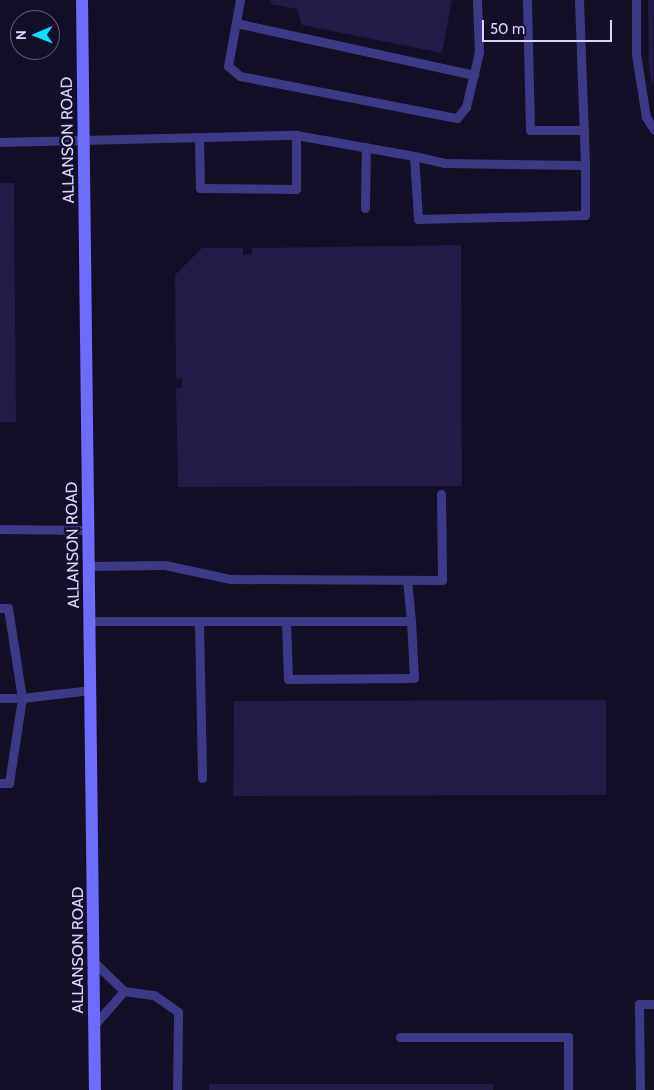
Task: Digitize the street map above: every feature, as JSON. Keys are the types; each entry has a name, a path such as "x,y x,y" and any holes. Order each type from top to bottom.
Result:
{"street":[{"name":"ALLANSON ROAD","path":"82,0 95,1090"}],"lane":[{"path":"240,0 228,66 240,76 457,118 466,107 479,52 477,0"},
{"path":"527,0 530,130 584,130"},
{"path":"414,156 418,219 585,215 579,0"},
{"path":"636,0 636,54 646,117 654,130"},
{"path":"236,23 474,75"},
{"path":"199,138 200,188 296,189 296,135"},
{"path":"0,142 296,135 444,163 585,166"},
{"path":"365,208 366,147"},
{"path":"90,566 165,565 230,579 442,580 441,494"},
{"path":"0,529 89,530"},
{"path":"286,621 288,679 414,678 407,580"},
{"path":"0,608 8,608 22,698 10,783 0,783"},
{"path":"90,621 411,621"},
{"path":"199,621 202,778"},
{"path":"0,698 22,698 91,690"},
{"path":"94,962 124,990 154,995 178,1012 177,1090"},
{"path":"94,1025 105,1008 124,990"},
{"path":"640,1090 639,1004 654,1004"},
{"path":"400,1037 568,1036 568,1090"}],"building":[{"path":"271,0 452,0 442,53 302,25 297,9 270,4"},
{"path":"648,0 654,0 653,88 649,67"},
{"path":"0,183 14,183 16,422 0,422"},
{"path":"461,245 462,486 178,487 176,388 182,388 182,378 176,379 175,275 202,248 243,248 243,255 252,254 252,248"},
{"path":"606,700 606,795 233,796 234,701"},
{"path":"209,1084 493,1084 493,1090 209,1090"}]}
